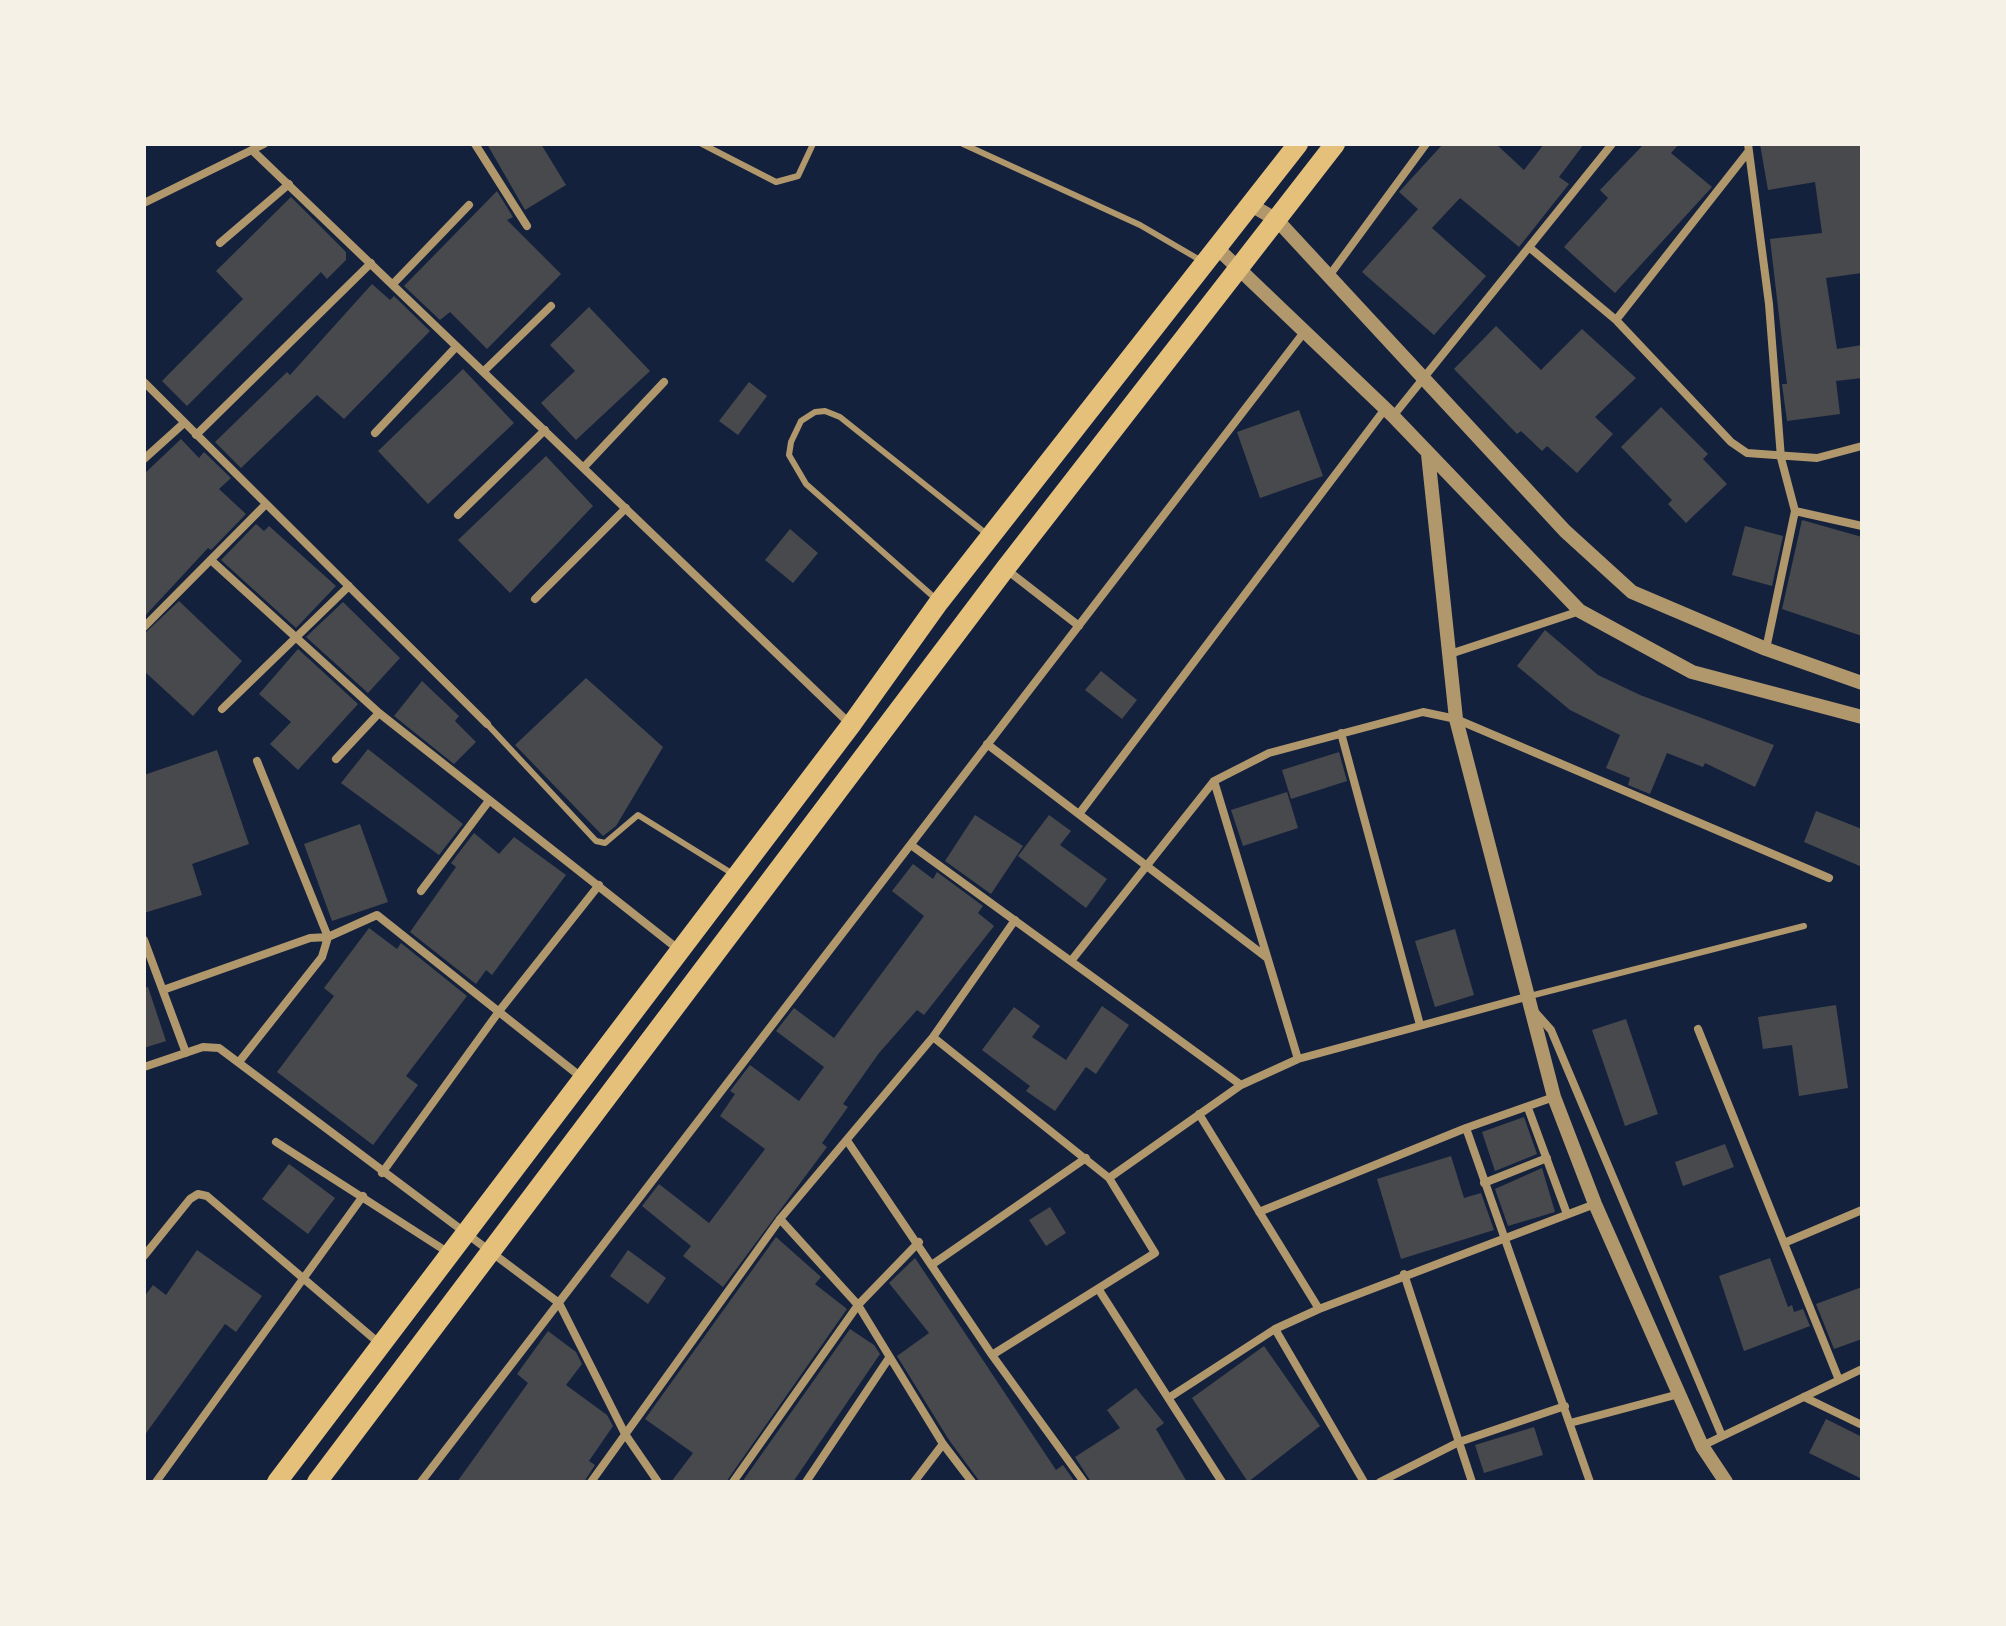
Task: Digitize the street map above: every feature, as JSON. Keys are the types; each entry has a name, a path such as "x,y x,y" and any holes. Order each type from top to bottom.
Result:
{"main road":[{"path":"317,1482 1005,569 1335,144"},
{"path":"277,1482 581,1077 851,725 939,602 1294,146"},
{"path":"1010,510 1037,531"}],"street":[{"path":"144,203 264,144"},
{"path":"475,144 527,226"},
{"path":"1329,276 1426,144"},
{"path":"1079,814 1389,412 1422,381 1612,144"},
{"path":"1294,146 1314,171"},
{"path":"1616,320 1748,148"},
{"path":"1748,148 1769,304 1781,458 1795,511 1766,649"},
{"path":"252,150 851,725"},
{"path":"220,243 289,184"},
{"path":"393,284 469,205"},
{"path":"1251,205 1277,220 1422,381 1565,531 1632,592 1766,649 1862,683"},
{"path":"1530,248 1616,320 1731,442 1747,453 1781,458 1817,458 1862,446"},
{"path":"1209,254 1238,266 1306,330 1580,611 1692,672 1862,717"},
{"path":"196,435 371,263"},
{"path":"483,372 551,306"},
{"path":"421,1482 1306,330"},
{"path":"375,433 456,347"},
{"path":"144,382 487,724"},
{"path":"584,467 664,382"},
{"path":"144,459 184,423"},
{"path":"458,515 545,430"},
{"path":"1428,454 1456,719 1554,1097 1595,1204 1702,1446 1726,1482"},
{"path":"144,627 266,504"},
{"path":"535,599 626,508"},
{"path":"1795,511 1862,526"},
{"path":"212,561 379,713 680,951"},
{"path":"1005,569 1079,626"},
{"path":"222,709 349,586"},
{"path":"1450,654 1580,611"},
{"path":"1071,961 1214,781 1269,753 1423,712 1456,719 1829,878"},
{"path":"336,759 379,713"},
{"path":"1341,733 1420,1025"},
{"path":"987,744 1266,957"},
{"path":"239,1062 322,957 328,937 257,761"},
{"path":"1214,781 1298,1059"},
{"path":"421,891 488,802"},
{"path":"911,845 1241,1085"},
{"path":"382,1173 500,1010 599,885"},
{"path":"163,990 310,938 328,937 377,915 581,1077"},
{"path":"591,1482 780,1219 848,1142 933,1037 1015,920"},
{"path":"144,940 186,1053"},
{"path":"1109,1178 1241,1085 1298,1059 1420,1025 1528,1002"},
{"path":"1528,1002 1551,1030 1722,1436"},
{"path":"1698,1029 1839,1380"},
{"path":"933,1037 1109,1178 1155,1253 992,1355"},
{"path":"144,1067 203,1047 219,1048 464,1235 559,1303 625,1434 658,1482"},
{"path":"1259,1212 1466,1128 1554,1097"},
{"path":"1528,1108 1567,1214"},
{"path":"1199,1114 1319,1309"},
{"path":"1466,1128 1590,1482"},
{"path":"276,1142 450,1254"},
{"path":"848,1142 919,1242 992,1355 1084,1482"},
{"path":"933,1264 1086,1158"},
{"path":"1484,1183 1547,1158"},
{"path":"144,1256 198,1194 207,1196 380,1344"},
{"path":"156,1482 363,1196"},
{"path":"1170,1397 1275,1329 1319,1309 1404,1274 1595,1204"},
{"path":"1784,1243 1862,1210"},
{"path":"780,1219 858,1305 943,1444 972,1482"},
{"path":"733,1482 858,1305 919,1242"},
{"path":"1404,1274 1472,1482"},
{"path":"1099,1290 1222,1482"},
{"path":"1275,1329 1364,1482"},
{"path":"806,1482 889,1358"},
{"path":"1702,1446 1862,1369"},
{"path":"1570,1423 1680,1393"},
{"path":"1804,1397 1862,1425"},
{"path":"1380,1482 1459,1442 1565,1406"},
{"path":"914,1482 943,1444"}],"lane":[{"path":"702,144 776,182 798,176 813,144"},
{"path":"963,144 1209,254"},
{"path":"939,602 806,484 789,455 791,442 801,421 815,412 825,411 840,417 990,537"},
{"path":"487,724 596,841 605,843 638,815 736,876"},
{"path":"1528,1002 1804,926"}],"building":[{"path":"487,144 541,144 566,185 525,210"},
{"path":"1443,144 1496,144 1524,170 1544,144 1584,144 1559,177 1569,184 1519,247 1460,198 1432,228 1486,276 1434,335 1362,272 1418,209 1399,192"},
{"path":"1644,144 1679,144 1671,153 1712,187 1615,293 1564,247 1608,198 1600,190"},
{"path":"1760,144 1862,144 1862,273 1826,278 1837,349 1862,345 1862,378 1836,381 1840,414 1787,421 1782,384 1787,384 1770,239 1822,233 1815,182 1768,190"},
{"path":"497,191 513,217 507,220 561,274 487,349 450,312 440,320 404,286"},
{"path":"291,197 346,252 346,260 327,279 321,272 187,406 162,381 243,299 216,271"},
{"path":"372,284 390,300 394,296 430,331 344,419 317,395 241,468 215,442 287,372 290,375"},
{"path":"589,307 650,371 576,440 541,403 575,371 550,345"},
{"path":"1496,326 1541,370 1582,329 1636,378 1595,417 1613,434 1577,473 1547,446 1542,451 1521,431 1517,434 1454,369"},
{"path":"463,369 514,423 428,504 378,451"},
{"path":"749,382 767,396 738,435 719,421"},
{"path":"1661,407 1708,454 1703,459 1727,484 1686,523 1668,504 1672,500 1621,447"},
{"path":"1299,410 1323,476 1260,498 1237,432"},
{"path":"181,439 199,458 204,452 231,478 219,489 246,514 211,550 208,548 144,617 144,474"},
{"path":"546,456 593,506 510,593 458,540"},
{"path":"1802,520 1862,537 1862,636 1782,609"},
{"path":"256,524 264,531 269,526 336,586 296,628 221,560"},
{"path":"1745,526 1783,536 1772,586 1732,575"},
{"path":"790,529 818,553 793,583 765,560"},
{"path":"179,601 242,661 193,716 144,671 144,634"},
{"path":"343,602 400,658 368,693 306,637"},
{"path":"1545,630 1598,675 1640,695 1774,745 1755,787 1705,763 1703,767 1667,753 1650,794 1628,785 1630,778 1606,768 1620,735 1570,710 1517,666"},
{"path":"298,649 358,704 298,770 270,744 291,722 259,694"},
{"path":"1101,671 1137,700 1122,719 1085,690"},
{"path":"586,678 663,747 616,826 603,836 515,745"},
{"path":"422,681 459,716 455,721 476,742 454,764 394,716"},
{"path":"368,749 463,824 439,855 341,783"},
{"path":"217,750 249,844 192,864 202,895 144,913 144,775"},
{"path":"1339,752 1347,781 1291,799 1282,770"},
{"path":"1287,792 1298,828 1243,846 1231,810"},
{"path":"1816,811 1862,829 1862,867 1804,842"},
{"path":"975,815 1023,846 991,894 945,861"},
{"path":"1049,815 1071,831 1060,845 1107,879 1086,908 1018,856"},
{"path":"360,824 388,902 332,921 304,844"},
{"path":"474,833 499,854 514,837 566,875 492,975 486,970 476,984 410,932 456,867 451,863"},
{"path":"913,864 933,879 937,872 983,906 978,913 994,926 924,1015 917,1010 879,1053 843,1104 848,1107 822,1143 827,1147 723,1287 683,1256 691,1246 642,1206 659,1184 709,1223 765,1149 720,1116 735,1094 730,1091 750,1065 799,1101 824,1067 776,1031 794,1008 834,1038 924,916 892,891"},
{"path":"369,928 397,949 401,943 467,996 406,1076 418,1085 373,1145 277,1072 334,996 324,988"},
{"path":"1455,929 1474,995 1435,1007 1415,941"},
{"path":"148,987 166,1041 144,1048 144,988"},
{"path":"1836,1005 1848,1088 1799,1096 1792,1045 1763,1049 1758,1017"},
{"path":"1102,1006 1129,1025 1096,1074 1086,1067 1055,1111 1026,1091 1030,1086 982,1050 1014,1007 1040,1026 1032,1037 1066,1060"},
{"path":"1626,1019 1658,1114 1625,1126 1592,1030"},
{"path":"1524,1117 1537,1154 1495,1171 1482,1132"},
{"path":"1725,1144 1734,1167 1683,1186 1675,1162"},
{"path":"1451,1156 1464,1198 1481,1193 1494,1230 1401,1259 1377,1179"},
{"path":"289,1164 335,1198 308,1234 262,1199"},
{"path":"1542,1168 1555,1212 1508,1226 1495,1189"},
{"path":"1050,1207 1066,1233 1046,1246 1029,1220"},
{"path":"776,1237 821,1277 815,1284 847,1309 726,1482 671,1482 693,1453 645,1419"},
{"path":"197,1250 262,1296 236,1332 225,1324 144,1436 144,1297 153,1285 166,1295"},
{"path":"628,1250 666,1278 648,1304 610,1276"},
{"path":"915,1258 1056,1470 1063,1465 1075,1482 980,1482 949,1440 897,1356 929,1333 889,1283"},
{"path":"1770,1258 1788,1307 1792,1305 1794,1312 1803,1309 1810,1326 1744,1351 1719,1276"},
{"path":"1862,1287 1862,1339 1834,1349 1816,1304"},
{"path":"850,1329 874,1345 880,1354 793,1482 742,1482"},
{"path":"548,1331 576,1352 582,1364 566,1385 607,1415 613,1426 589,1461 595,1465 584,1482 457,1482 528,1383 517,1374"},
{"path":"1264,1346 1320,1426 1248,1482 1192,1398"},
{"path":"1136,1388 1164,1423 1156,1429 1187,1482 1091,1482 1075,1457 1120,1428 1107,1410"},
{"path":"1826,1419 1862,1437 1862,1479 1809,1453"},
{"path":"1534,1427 1543,1455 1484,1473 1475,1445"}]}
